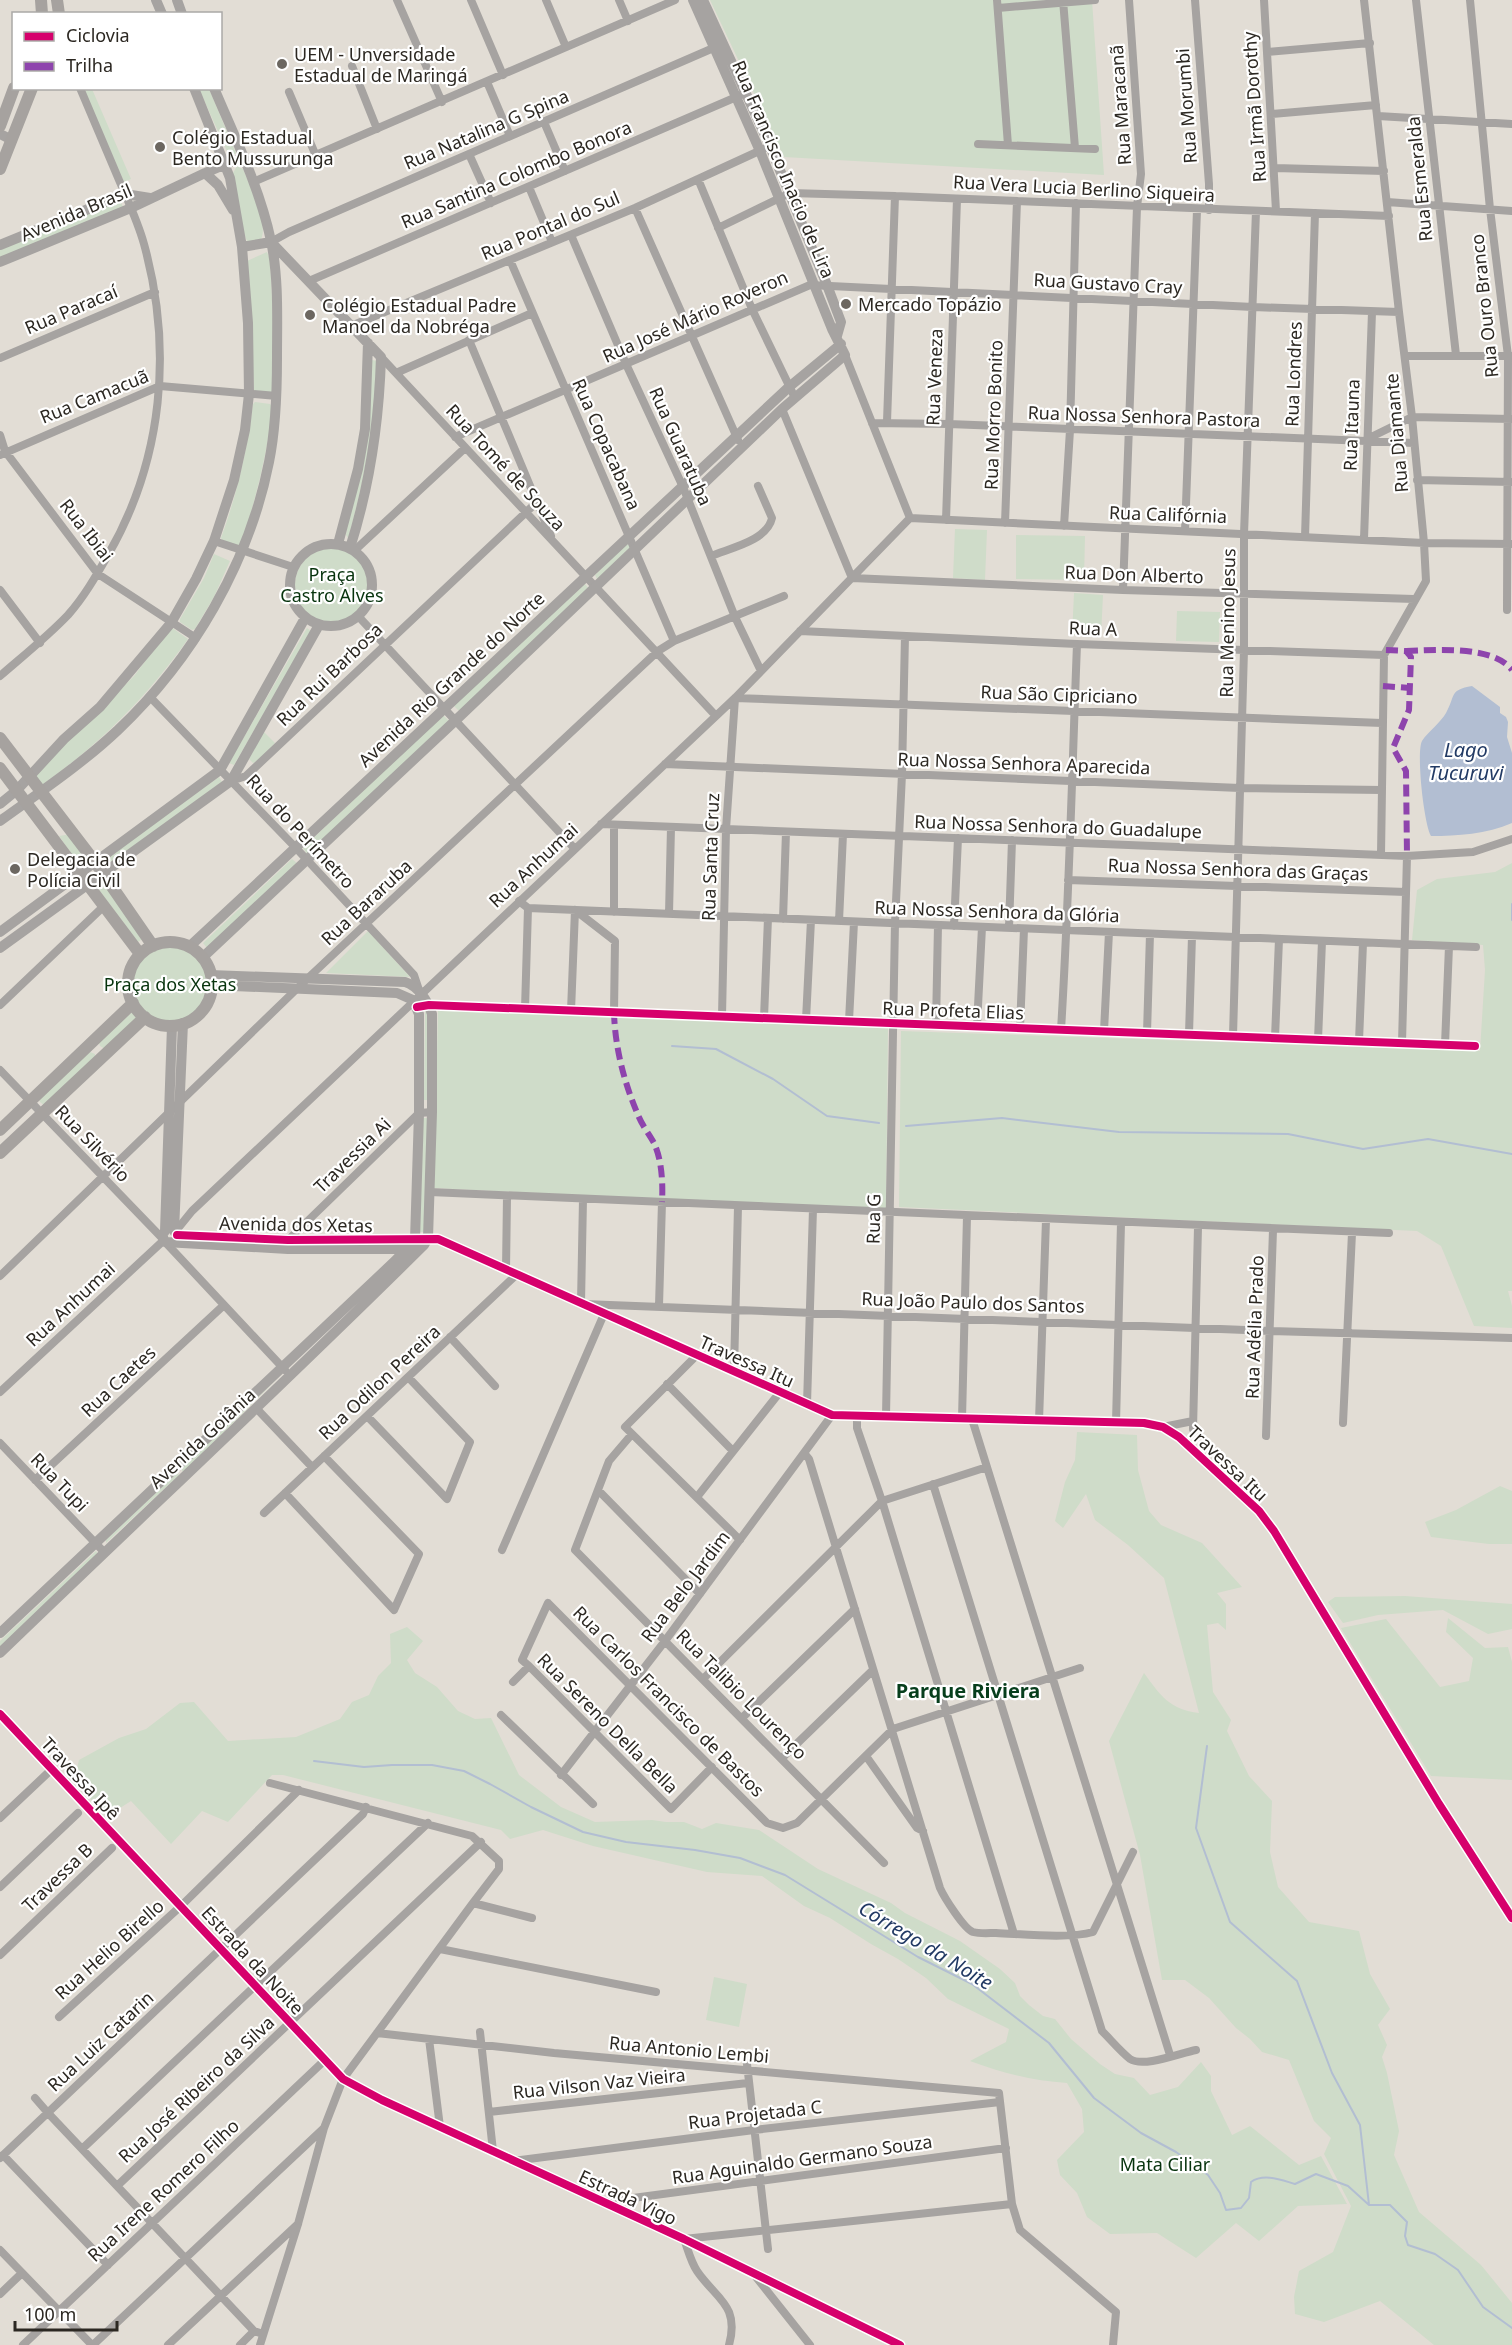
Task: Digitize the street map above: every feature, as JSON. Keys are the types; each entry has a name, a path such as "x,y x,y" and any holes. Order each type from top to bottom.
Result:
{"main road":[{"path":"0,126 4,106 13,90"},
{"path":"0,169 7,146 31,90"},
{"path":"0,738 103,872 153,946"},
{"path":"1,772 27,802 140,954"},
{"path":"167,942 189,947 202,958 211,980 210,994 203,1009 191,1020 177,1024 162,1025 145,1017 133,1003 128,989 129,974 140,954 153,946 167,942"},
{"path":"0,1130 133,1003"},
{"path":"0,1153 145,1017"},
{"path":"90,1043 102,1056"}],"street":[{"path":"397,0 442,102"},
{"path":"471,0 503,75"},
{"path":"546,0 566,47"},
{"path":"619,0 628,21"},
{"path":"253,182 675,0"},
{"name":"Rua Francisco Inacio de Lira","path":"693,0 718,46 765,148 779,198 821,285 838,340 910,518"},
{"path":"703,0 718,46"},
{"path":"1008,145 998,4 1095,0"},
{"name":"Rua Maracanã","path":"1123,590 1137,207 1141,174 1129,0"},
{"name":"Rua Morumbi","path":"1194,0 1209,184 1209,210"},
{"name":"Rua Irmã Dorothy","path":"1264,0 1276,211"},
{"name":"Rua Diamante","path":"1364,0 1406,356 1426,581 1384,655 1381,855"},
{"name":"Rua Esmeralda","path":"1416,0 1456,355"},
{"name":"Rua Ouro Branco","path":"1470,0 1490,209 1510,356 1510,544 1507,610"},
{"path":"1063,1 1075,148"},
{"path":"1267,52 1370,43"},
{"name":"Rua Natalina G Spina","path":"272,242 289,232 718,46"},
{"path":"352,66 377,129"},
{"path":"487,82 510,136"},
{"path":"0,676 69,614 98,574 122,531 139,491 151,447 160,386 161,345 155,292 144,246 131,208 81,90"},
{"path":"0,804 17,790 45,758 100,708 171,623 214,541 234,480 245,430 249,394 248,323 242,247 233,191 195,90"},
{"path":"0,821 85,758 118,730 150,697 196,638 241,551 264,486 273,437 277,396 277,313 272,242 253,182 215,90"},
{"path":"289,92 316,156"},
{"name":"Rua Santina Colombo Bonora","path":"309,281 741,95"},
{"path":"1272,114 1377,105"},
{"path":"1378,116 1512,124"},
{"path":"544,122 565,171"},
{"path":"0,134 7,146"},
{"path":"978,144 1095,148"},
{"path":"765,148 790,194 821,285"},
{"name":"Rua Pontal do Sul","path":"351,326 635,208 765,148"},
{"path":"469,154 490,203"},
{"path":"150,198 243,158"},
{"path":"1275,168 1384,171"},
{"path":"205,173 218,185 237,216"},
{"path":"698,178 752,309 795,398"},
{"path":"529,187 552,242"},
{"name":"Avenida Brasil","path":"0,245 125,194 150,198"},
{"name":"Rua Vera Lucia Berlino Siqueira","path":"718,228 790,194 895,196 1389,216"},
{"path":"887,422 895,196"},
{"name":"Avenida Brasil","path":"0,262 150,198"},
{"name":"Rua Veneza","path":"946,520 957,199"},
{"name":"Rua Morro Bonito","path":"1005,523 1017,201"},
{"path":"1388,202 1512,210"},
{"path":"1064,526 1070,430 1076,203"},
{"path":"635,208 742,447"},
{"path":"1185,531 1197,210"},
{"name":"Rua Menino Jesus","path":"1233,1036 1244,650 1244,534 1256,211"},
{"name":"Rua Londres","path":"1305,537 1315,213"},
{"name":"Rua Guaratuba","path":"571,234 626,364 683,487 735,617 761,671"},
{"path":"242,247 272,242"},
{"name":"Rua Tomé de Souza","path":"272,242 658,651 716,716"},
{"name":"Rua Copacabana","path":"510,260 674,641"},
{"name":"Rua Gustavo Cray","path":"821,285 1253,307 1399,312"},
{"name":"Rua José Mário Roveron","path":"455,437 803,287 821,285"},
{"name":"Rua Paracaí","path":"0,357 155,292"},
{"name":"Rua Itauna","path":"1364,539 1372,312"},
{"path":"396,373 532,313"},
{"path":"469,340 554,543"},
{"name":"Avenida Rio Grande do Norte","path":"189,947 838,340"},
{"path":"339,544 358,469 365,429 368,343"},
{"name":"Avenida Rio Grande do Norte","path":"202,958 782,409 845,355"},
{"path":"1406,356 1510,356"},
{"path":"352,550 374,450 379,416 381,357"},
{"name":"Rua Camacuã","path":"3,453 160,386 277,396"},
{"path":"782,409 852,578"},
{"path":"1366,440 1412,417 1510,419"},
{"name":"Rua Nossa Senhora Pastora","path":"872,423 1009,426 1414,443"},
{"name":"Rua Ibiai","path":"0,435 3,453 98,574 196,638"},
{"path":"352,550 465,448"},
{"path":"1417,480 1510,482"},
{"path":"711,556 759,536 771,524 772,518 758,486"},
{"name":"Rua Rui Barbosa","path":"231,781 246,776 537,502"},
{"name":"Rua Anhumai","path":"0,1392 170,1237 192,1211 735,698 910,518"},
{"name":"Rua Califórnia","path":"910,518 1424,543 1510,544"},
{"path":"214,541 293,567"},
{"path":"339,544 352,550 366,563 372,578 369,603 358,616 339,626 319,625 305,618 291,598 289,582 293,567 304,553 321,545 339,544"},
{"name":"Rua Don Alberto","path":"852,578 1123,590 1414,599"},
{"path":"0,590 40,642"},
{"name":"Rua Bararuba","path":"0,1276 308,978 658,651 674,641 784,596"},
{"path":"358,616 575,849"},
{"path":"0,948 84,878 95,862 220,770 305,618"},
{"path":"0,932 84,878 103,872 231,781 319,625"},
{"name":"Rua A","path":"800,631 1077,645 1384,655"},
{"name":"Rua G","path":"886,1417 895,923 902,774 905,636"},
{"path":"1061,1030 1067,931 1068,843 1077,645"},
{"name":"Rua do Perímetro","path":"150,697 296,848 414,975 417,1000"},
{"name":"Rua São Cipriciano","path":"735,698 1383,723"},
{"name":"Rua Santa Cruz","path":"722,1016 726,829 735,698"},
{"name":"Rua Nossa Senhora Aparecida","path":"665,764 1240,788 1382,790"},
{"name":"Rua Nossa Senhora do Guadalupe","path":"601,824 1407,856 1473,852 1512,839"},
{"path":"614,825 614,912"},
{"path":"669,914 671,827"},
{"path":"783,919 786,832"},
{"path":"839,921 843,834"},
{"path":"954,926 958,838"},
{"path":"1009,928 1012,840"},
{"path":"1402,1043 1407,856"},
{"name":"Rua Nossa Senhora das Graças","path":"1068,880 1406,892"},
{"path":"519,901 528,908 525,1009"},
{"path":"0,1005 105,906"},
{"name":"Rua Nossa Senhora da Glória","path":"528,908 1476,947"},
{"path":"571,1011 575,910"},
{"path":"575,910 615,941 614,1012"},
{"path":"764,1018 768,918"},
{"path":"806,1020 811,920"},
{"path":"849,1021 854,922"},
{"path":"936,1025 938,925"},
{"path":"977,1026 982,927"},
{"path":"1020,1028 1024,929"},
{"path":"1104,1031 1109,932"},
{"path":"1147,1033 1150,934"},
{"path":"1189,1034 1192,936"},
{"path":"1275,1038 1279,939"},
{"path":"1318,1040 1322,941"},
{"path":"1359,1041 1363,943"},
{"path":"1445,1045 1449,946"},
{"path":"211,980 308,978 405,982 414,986 419,1014 419,1243"},
{"path":"211,980 299,988 398,993 429,1005 432,1014 430,1192 419,1243"},
{"name":"Rua Profeta Elias","path":"429,1005 1475,1046"},
{"path":"170,1237 180,1101 177,1024"},
{"path":"170,1237 169,1113 177,1024"},
{"name":"Rua Silvério","path":"0,1070 104,1177 170,1237 224,1305 292,1377"},
{"path":"419,1113 432,1112"},
{"name":"Travessia Ai","path":"288,1244 419,1113"},
{"path":"430,1192 1198,1227 1389,1233"},
{"path":"506,1270 507,1196"},
{"path":"580,1304 583,1199"},
{"path":"659,1306 662,1203"},
{"path":"734,1371 738,1206"},
{"path":"807,1404 813,1209"},
{"path":"962,1419 967,1216"},
{"path":"1039,1421 1046,1220"},
{"path":"1116,1423 1121,1223"},
{"path":"1163,1427 1193,1425 1198,1227"},
{"name":"Rua Adélia Prado","path":"1266,1436 1273,1230"},
{"path":"1343,1423 1352,1233"},
{"name":"Avenida dos Xetas","path":"170,1237 386,1250 419,1243"},
{"name":"Rua João Paulo dos Santos","path":"419,1243 445,1242 580,1304 1270,1331 1512,1338"},
{"name":"Avenida dos Xetas","path":"288,1244 419,1243"},
{"name":"Avenida Goiânia","path":"0,1634 395,1261 419,1243"},
{"name":"Avenida Goiânia","path":"0,1653 183,1476 292,1377 419,1243"},
{"path":"386,1250 395,1261"},
{"name":"Rua Odilon Pereira","path":"264,1513 516,1275"},
{"name":"Travessa Itu","path":"580,1304 832,1415 1144,1423 1163,1427 1179,1437 1258,1511 1269,1525 1512,1918"},
{"name":"Rua Caetes","path":"35,1480 224,1305"},
{"path":"502,1550 604,1314"},
{"path":"450,1337 495,1386"},
{"path":"697,1355 668,1384 629,1430 613,1454 598,1490 700,1594"},
{"path":"367,1416 447,1499 470,1442 408,1377"},
{"path":"668,1384 733,1451"},
{"path":"697,1497 780,1392"},
{"path":"257,1409 312,1467"},
{"name":"Rua Belo Jardim","path":"561,1775 665,1641 832,1415"},
{"path":"856,1416 857,1428 882,1501 1014,1934"},
{"path":"972,1419 1170,2055"},
{"path":"629,1430 740,1540"},
{"name":"Rua Tupi","path":"0,1443 104,1552"},
{"path":"804,1453 809,1459 943,1895 967,1928 972,1932 1014,1934 1093,1932 1133,1852"},
{"path":"285,1493 394,1610 419,1554 324,1456"},
{"path":"703,1679 882,1501 987,1467"},
{"path":"175,1468 183,1476"},
{"path":"933,1484 1074,1934 1102,2031 1131,2060 1148,2063 1170,2055 1196,2050"},
{"name":"Rua Talibio Lourenço","path":"598,1490 575,1550 884,1863"},
{"name":"Rua Carlos Francisco de Bastos","path":"526,1663 548,1603 767,1823 783,1828 797,1823 823,1799"},
{"path":"742,1718 855,1609"},
{"path":"513,1682 526,1663"},
{"name":"Rua Sereno Della Bella","path":"526,1663 671,1809 712,1767"},
{"path":"823,1799 893,1729 1080,1668"},
{"path":"782,1758 873,1670"},
{"name":"Travessa Ipê","path":"0,1714 140,1863"},
{"path":"501,1715 593,1804"},
{"path":"866,1756 917,1828 923,1831"},
{"path":"0,1818 52,1769"},
{"path":"261,2344 259,2332 298,2224 324,2128 343,2079 499,1869 499,1861 472,1836 270,1783"},
{"name":"Rua Helio Birello","path":"59,2017 182,1905 299,1790"},
{"path":"0,1802 8,1810"},
{"name":"Rua Luiz Catarin","path":"1,2156 363,1814 366,1807"},
{"path":"0,1887 78,1813"},
{"path":"82,2149 428,1823"},
{"name":"Rua José Ribeiro da Silva","path":"117,2186 481,1842"},
{"name":"Travessa B","path":"0,1954 112,1848"},
{"name":"Estrada da Noite","path":"140,1863 256,1983 343,2079"},
{"path":"473,1903 532,1918"},
{"path":"440,1949 656,1992"},
{"path":"480,2031 493,2151"},
{"name":"Rua Antonio Lembi","path":"377,2033 554,2053 974,2091 1000,2098"},
{"path":"429,2039 440,2127"},
{"path":"746,2055 768,2249"},
{"name":"Rua Irene Romero Filho","path":"23,2345 326,2059"},
{"name":"Estrada Vigo","path":"343,2079 382,2100 684,2240 900,2345"},
{"name":"Rua Vilson Vaz Vieira","path":"489,2112 748,2083"},
{"path":"974,2091 975,2104"},
{"path":"35,2098 221,2296 259,2332"},
{"path":"1000,2098 1012,2204 1020,2230 1116,2312 1113,2345"},
{"name":"Rua Projetada C","path":"513,2161 975,2104 1000,2098"},
{"path":"0,2250 92,2345 324,2128"},
{"name":"Rua Aguinaldo Germano Souza","path":"603,2202 1006,2148"},
{"path":"1,2156 108,2265"},
{"path":"729,2345 732,2334 731,2316 725,2302 710,2288 695,2268 684,2240 765,2229 1012,2204"},
{"path":"168,2345 298,2224"},
{"path":"0,2294 22,2273"},
{"path":"754,2274 810,2345"},
{"path":"240,2345 259,2332"}],"green space":[{"path":"710,0 1092,0 1104,175 784,157"},
{"path":"84,90 92,90 131,179 124,182"},
{"path":"199,90 209,90 236,153 230,158"},
{"path":"237,166 243,169 257,204 262,224 261,239 248,242 246,237 233,173"},
{"path":"120,200 123,207 0,259 0,250"},
{"path":"267,252 270,259 274,339 273,392 254,392 247,261"},
{"path":"372,360 377,361 371,428 364,472 348,538 346,535"},
{"path":"255,402 270,404 273,407 268,442 256,494 241,545 237,546 221,538 241,472"},
{"path":"955,529 987,530 985,580 953,578"},
{"path":"1016,535 1085,536 1084,580 1016,579"},
{"path":"627,544 631,547 597,579 595,575"},
{"name":"Praça Castro Alves","path":"332,548 353,554 363,564 369,585 363,606 353,616 332,622 311,616 301,606 295,585 301,564 311,554"},
{"path":"214,554 230,561 214,597 195,629 192,630 180,622 180,619 204,578"},
{"path":"585,584 590,590 459,711 453,705"},
{"path":"1074,593 1103,595 1101,636 1072,635"},
{"path":"1177,611 1220,612 1219,642 1176,641"},
{"path":"171,627 188,639 156,681 103,736 42,785 33,776 134,676"},
{"path":"307,628 311,631 234,765 229,763"},
{"path":"443,715 449,721 307,854 303,848"},
{"path":"263,731 275,743 258,761 253,763 249,759"},
{"path":"219,777 222,782 104,867 101,862"},
{"path":"71,834 87,861 84,864 78,863 59,836"},
{"path":"292,859 298,864 207,948 203,943"},
{"path":"1512,863 1512,1291 1508,1291 1512,1306 1512,1328 1474,1326 1441,1246 1417,1231 899,1207 901,1031 1480,1051 1485,970 1483,945 1412,940 1417,890 1437,879 1495,872"},
{"path":"102,881 142,939 138,942 96,886"},
{"path":"368,931 410,977 326,973"},
{"name":"Praça dos Xetas","path":"170,947 184,950 196,958 204,970 207,984 204,998 196,1010 184,1018 170,1021 156,1018 144,1010 136,998 133,984 136,970 144,958 156,950"},
{"path":"438,1010 888,1028 886,1210 434,1188"},
{"path":"425,1011 430,1011 429,1100 424,1100"},
{"path":"131,1013 136,1014 137,1018 105,1049 100,1046 99,1043"},
{"path":"90,1052 95,1054 95,1058 45,1106 40,1102 39,1099"},
{"path":"423,1118 428,1118 425,1232 420,1232"},
{"path":"279,1377 184,1472 182,1471 182,1468"},
{"path":"1077,1432 1137,1435 1138,1470 1149,1511 1161,1525 1202,1543 1242,1587 1217,1593 1226,1604 1226,1630 1218,1623 1207,1625 1213,1692 1231,1720 1227,1731 1249,1776 1272,1801 1270,1852 1278,1887 1309,1922 1359,1931 1370,1974 1390,2009 1378,2025 1387,2045 1382,2057 1399,2131 1394,2155 1419,2212 1481,2265 1512,2303 1512,2345 1434,2345 1380,2301 1324,2322 1295,2314 1294,2297 1299,2271 1333,2252 1351,2206 1324,2154 1331,2138 1314,2121 1289,2060 1262,2052 1209,1998 1185,1980 1162,1980 1140,1855 1109,1741 1144,1673 1161,1695 1173,1705 1199,1713 1164,1578 1128,1545 1095,1520 1086,1494 1063,1528 1055,1521 1065,1482 1075,1460"},
{"path":"177,1473 179,1475 106,1543 106,1540"},
{"path":"1500,1486 1512,1491 1512,1544 1489,1544 1431,1537 1425,1522 1456,1510"},
{"path":"96,1551 98,1554 0,1648 0,1641"},
{"path":"1405,1596 1512,1604 1512,1629 1488,1634 1443,1610 1378,1615 1343,1623 1328,1602 1335,1597"},
{"path":"1448,1618 1485,1648 1508,1647 1512,1662 1512,1780 1431,1776 1341,1628 1386,1619 1440,1687 1469,1681 1473,1658 1446,1632"},
{"name":"Mata Ciliar","path":"407,1627 423,1641 407,1660 415,1673 437,1687 458,1711 475,1719 491,1718 519,1775 561,1807 595,1822 652,1820 684,1822 702,1829 716,1823 759,1830 818,1869 891,1903 905,1913 960,1941 1000,1969 1015,1983 1020,1996 1029,2005 1043,2016 1055,2019 1071,2039 1100,2064 1115,2074 1134,2078 1150,2095 1178,2087 1201,2062 1211,2076 1211,2091 1232,2135 1250,2126 1299,2165 1321,2156 1347,2204 1298,2206 1259,2241 1236,2223 1196,2258 1157,2233 1110,2234 1087,2217 1077,2193 1060,2175 1057,2160 1084,2132 1082,2109 1067,2083 1018,2076 970,2061 1006,2042 1009,2029 948,1999 926,1978 898,1959 830,1918 804,1906 762,1876 707,1872 593,1846 543,1830 510,1839 501,1830 283,1775 272,1775 228,1822 202,1811 171,1844 131,1801 106,1817 74,1780 79,1760 119,1738 146,1729 180,1703 194,1702 228,1741 296,1737 340,1719 352,1702 369,1695 378,1676 391,1663 390,1634"},
{"path":"714,1977 747,1984 739,2027 706,2020"}],"water":[{"name":"Lago Tucuruvi","path":"1472,686 1500,707 1500,713 1506,717 1508,722 1507,737 1512,753 1512,823 1472,834 1431,836 1422,789 1420,748 1422,741 1444,716 1454,694 1460,689"}],"waterway":[{"path":"1512,904 1512,920"},
{"path":"672,1046 716,1049 773,1079 827,1116 879,1123"},
{"path":"906,1126 1002,1118 1119,1132 1288,1134 1363,1149 1428,1139 1512,1154"},
{"path":"1207,1746 1196,1828 1230,1922 1297,1981 1332,2073 1360,2125 1369,2205"},
{"name":"Córrego da Noite","path":"314,1761 364,1767 432,1765 464,1771 583,1832 626,1842 740,1858 785,1875 918,1957 972,1984 1049,2043 1094,2098 1141,2133 1176,2152 1208,2175 1220,2193 1226,2210 1241,2208 1249,2198 1251,2182 1261,2178 1273,2178 1295,2184 1316,2174 1348,2186 1369,2205 1390,2205 1407,2222 1405,2236 1408,2245 1435,2254 1458,2270 1483,2307 1512,2328"}],"marked path":[{"path":"1386,650 1406,651 1411,657 1409,710 1393,748 1406,771 1407,856"},
{"path":"1406,651 1447,650 1478,653 1492,656 1512,670"},
{"path":"1383,686 1410,688"},
{"path":"614,1012 618,1052 628,1090 659,1157 662,1202"}],"cycle path":[{"path":"417,1007 429,1005 1475,1046"},
{"path":"177,1235 288,1240 438,1239 832,1415 1144,1423 1163,1427 1179,1437 1259,1511 1274,1531 1439,1804 1512,1918"},
{"path":"0,1714 343,2079 382,2100 684,2239 900,2345"}],"place":[{"name":"UEM - Unversidade Estadual de Maringá","path":"282,64"},
{"name":"Colégio Estadual Bento Mussurunga","path":"160,147"},
{"name":"Mercado Topázio","path":"846,304"},
{"name":"Colégio Estadual Padre Manoel da Nobréga","path":"310,315"},
{"name":"Delegacia de Polícia Civil","path":"15,869"}],"district":[{"name":"Parque Riviera","path":"968,1690"}]}
